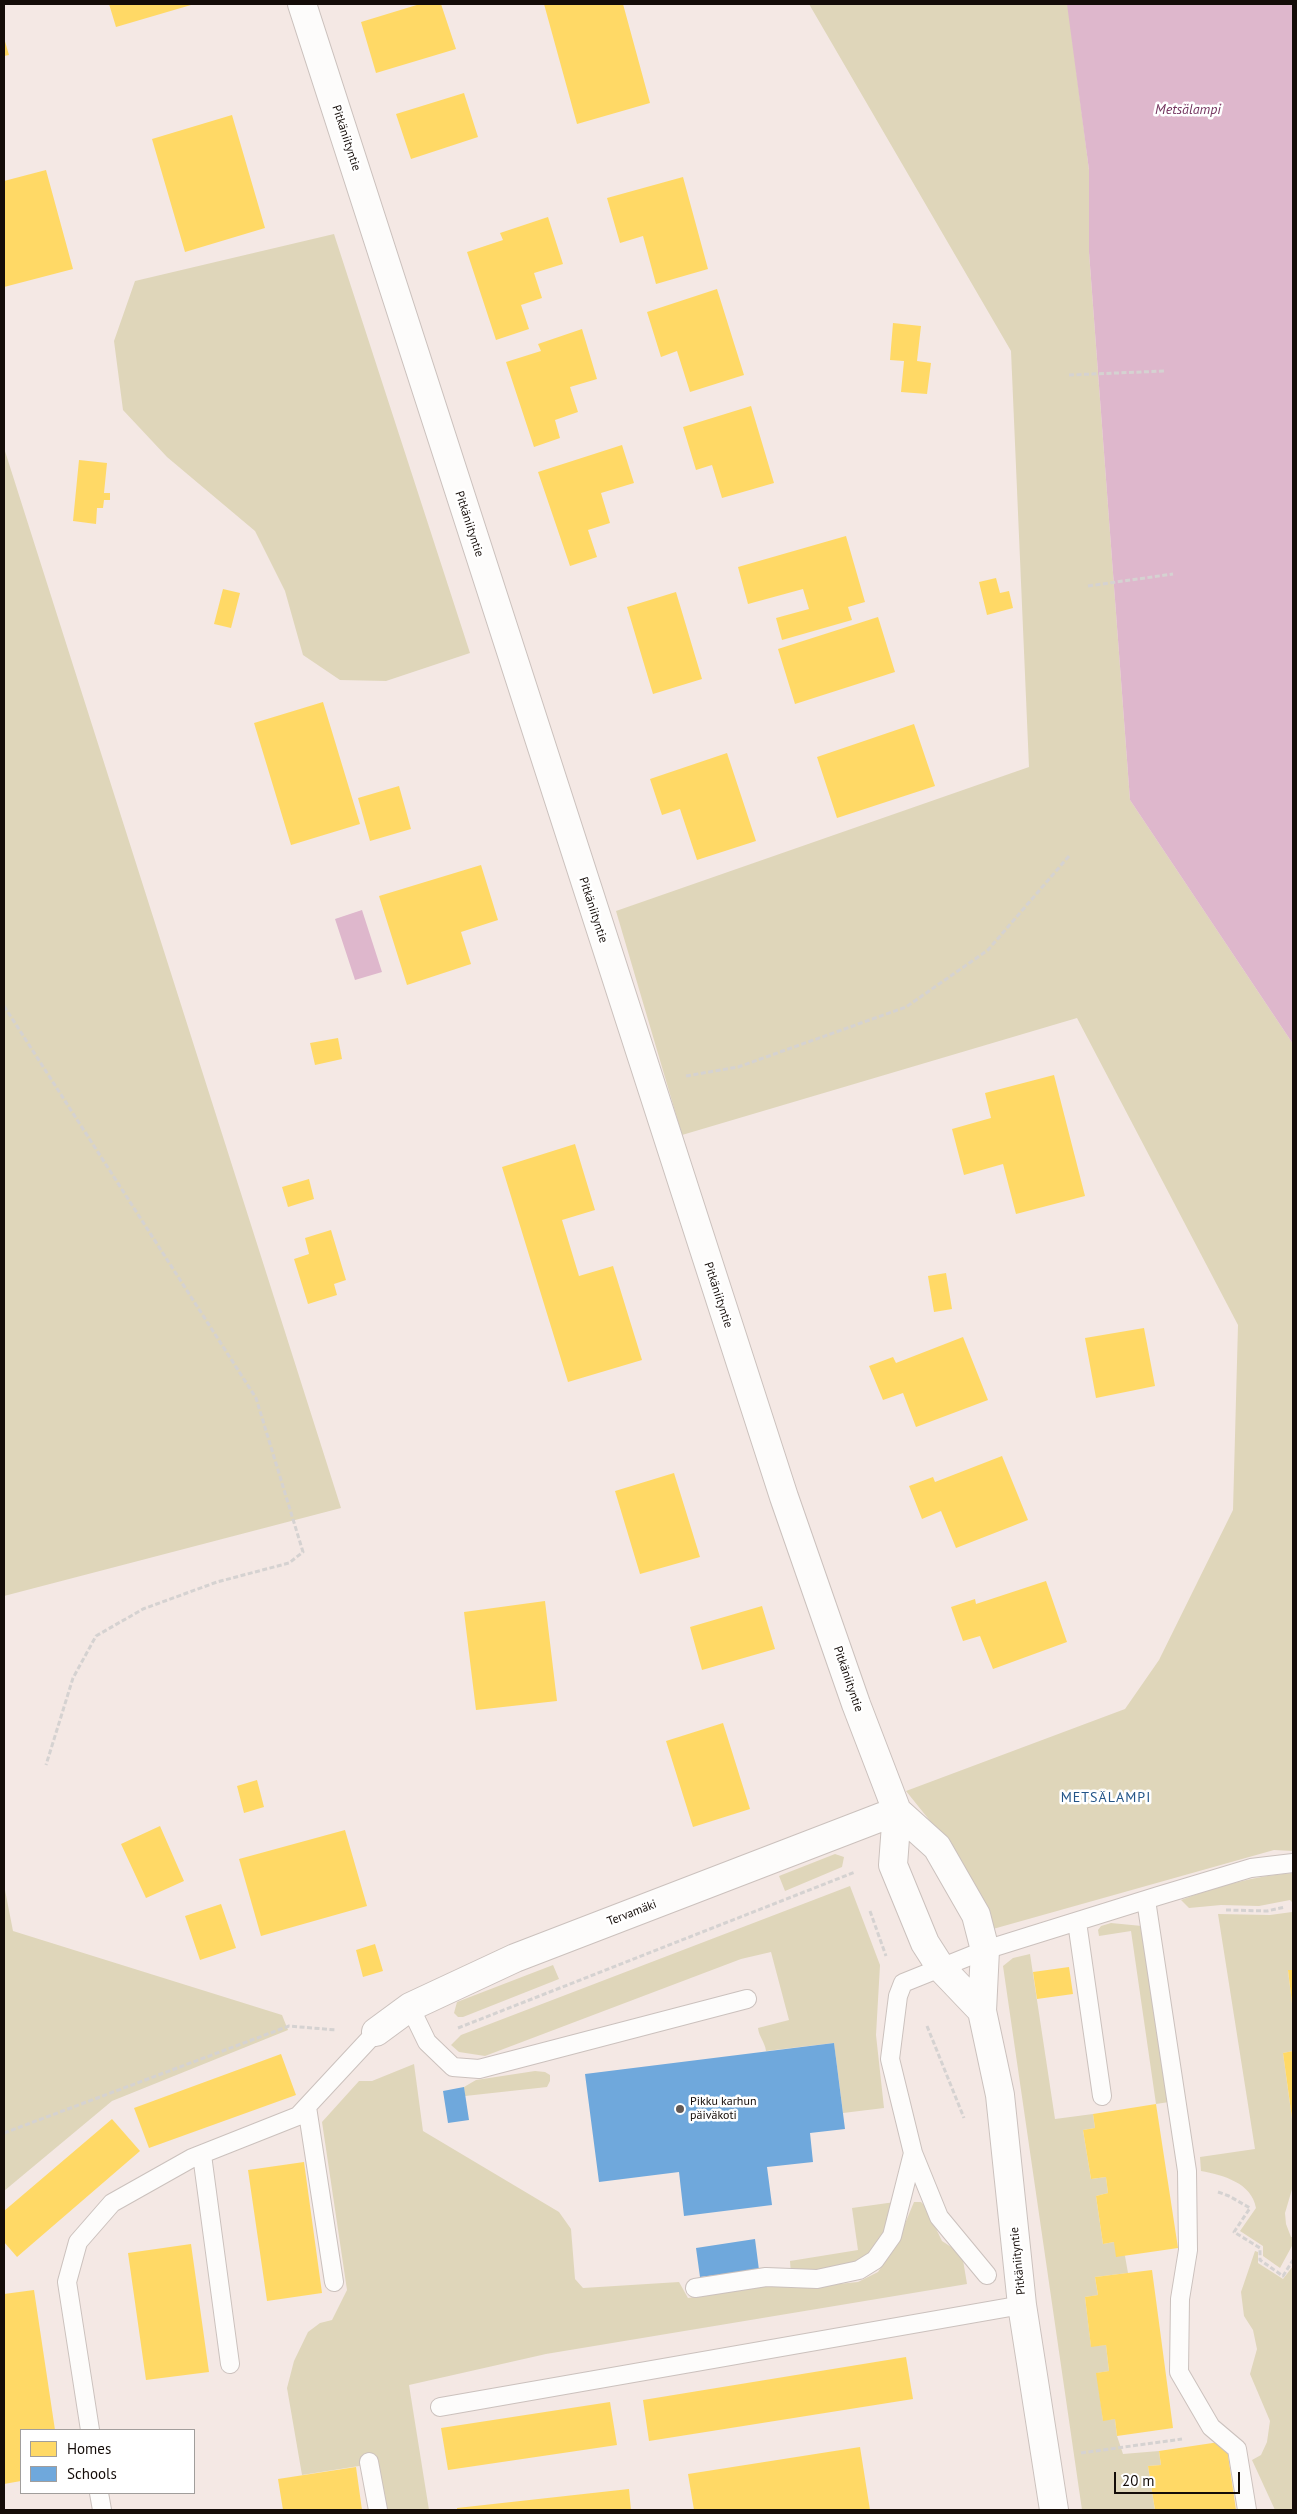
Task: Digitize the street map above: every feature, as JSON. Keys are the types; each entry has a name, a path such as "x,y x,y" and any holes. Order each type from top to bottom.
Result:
{"street":[{"name":"Pitkäniityntie","path":"302,4 784,1497 856,1704 897,1811 893,1865 925,1944 941,1968 982,2011"},
{"name":"Pitkäniityntie","path":"897,1811 937,1847 976,1915 985,1950 982,2011 1000,2094 1022,2305 1054,2510"},
{"name":"Tervamäki","path":"376,2032 421,2002 515,1958 897,1811"}],"lane":[{"path":"987,2275 939,2217 914,2153 890,2059 898,1996 903,1983 985,1950 1146,1900 1251,1868 1293,1863"},
{"path":"1146,1900 1187,2171 1188,2250 1180,2299 1179,2372 1211,2427 1237,2449 1247,2510"},
{"path":"1078,1922 1102,2096"},
{"path":"421,2002 427,2042 453,2067 479,2069 747,1998"},
{"path":"90,2429 67,2282 78,2242 112,2203 202,2154 298,2116 376,2032"},
{"path":"307,2106 334,2282"},
{"path":"695,2288 766,2277 816,2279 859,2270 874,2260 892,2236 914,2153"},
{"path":"202,2154 230,2364"},
{"path":"440,2407 1022,2305"},
{"path":"369,2462 378,2510"},
{"path":"99,2494 102,2510"}],"path":[{"path":"1069,375 1164,371"},
{"path":"1088,586 1173,574"},
{"path":"649,1083 738,1067 906,1006 988,950 1069,856"},
{"path":"4,1006 256,1398 303,1552 289,1563 217,1582 143,1610 96,1636 73,1678 46,1765"},
{"path":"421,2002 447,2032 855,1872"},
{"path":"4,2132 289,2026 376,2032"},
{"path":"1229,2196 1250,2208 1234,2232 1260,2248 1260,2260 1283,2276 1293,2260"},
{"path":"1078,2454 1219,2434"}],"shaded area":[{"path":"809,4 1068,5 1089,170 1089,252 1130,800 1293,1044 1293,1851 1274,1850 993,1929 951,1847 906,1791 1125,1709 1159,1660 1233,1510 1238,1325 1077,1018 682,1135 616,911 1029,767 1011,351"},
{"path":"334,234 470,653 386,681 340,680 303,655 285,591 255,531 167,457 123,410 114,341 135,281"},
{"path":"4,448 341,1508 4,1596"},
{"path":"835,1854 844,1857 842,1867 785,1891 779,1876"},
{"path":"1293,1873 1293,1903 1290,1900 1259,1906 1221,1905 1189,1908 1181,1900 1236,1882"},
{"path":"4,1885 13,1931 282,2015 288,2030 112,2101 4,2191"},
{"path":"850,1886 880,1965 876,2035 884,2108 843,2113 834,2043 766,2051 758,2028 789,2020 771,1952 741,1959 485,2056 459,2052 451,2045 461,2035"},
{"path":"1292,1912 1293,1970 1288,1971 1293,2011 1293,2051 1283,2053 1293,2126 1293,2186 1285,2213 1286,2224 1291,2237 1293,2237 1293,2244 1280,2268 1263,2256 1263,2246 1240,2231 1256,2208 1249,2192 1243,2186 1227,2178 1201,2171 1200,2157 1255,2149 1218,1914 1270,1915"},
{"path":"1111,1923 1142,1926 1169,2102 1156,2104 1131,1931 1099,1936 1098,1930 1101,1926"},
{"path":"1030,1954 1055,2119 1093,2114 1095,2128 1083,2130 1091,2179 1106,2177 1108,2193 1096,2196 1103,2244 1114,2242 1125,2256 1128,2273 1095,2277 1098,2295 1085,2297 1091,2346 1106,2345 1109,2371 1097,2373 1103,2420 1115,2419 1117,2436 1123,2454 1159,2451 1161,2465 1148,2466 1155,2510 1082,2510 1003,1966 1013,1958"},
{"path":"553,1965 559,1979 463,2017 458,2017 454,2013 457,2002"},
{"path":"414,2064 423,2131 559,2212 571,2229 575,2279 583,2288 679,2282 688,2298 771,2284 809,2287 858,2282 878,2272 897,2243 914,2202 921,2202 925,2206 942,2241 962,2254 967,2284 546,2354 409,2385 429,2510 386,2510 378,2463 302,2475 287,2388 294,2361 308,2332 320,2323 332,2320 347,2290 322,2122 359,2081 372,2081"},
{"path":"535,2071 545,2072 550,2075 547,2087 465,2096 464,2087 476,2080"},
{"path":"895,2202 885,2236 880,2246 872,2255 852,2266 840,2269 791,2274 790,2261 858,2250 852,2208"},
{"path":"1255,2251 1258,2252 1258,2263 1283,2279 1293,2266 1293,2510 1275,2510 1252,2460 1261,2455 1267,2442 1270,2421 1250,2374 1257,2349 1253,2330 1244,2316 1241,2292"}],"water":[{"name":"Metsälampi","path":"1067,4 1293,4 1293,1044 1130,800 1089,252 1089,170"},
{"path":"362,910 382,972 355,980 335,919"}],"building: Homes":[{"path":"109,4 190,4 191,5 116,27"},
{"path":"420,4 441,4 456,49 376,73 361,22"},
{"path":"544,4 623,4 650,103 577,124"},
{"path":"4,38 9,55 4,56"},
{"path":"464,93 478,137 411,159 396,114"},
{"path":"232,115 265,228 185,252 152,139"},
{"path":"46,170 73,269 4,287 4,181"},
{"path":"683,177 708,269 656,284 643,236 620,243 607,198"},
{"path":"548,217 563,264 534,273 542,298 521,305 529,329 496,340 467,252 503,240 500,233"},
{"path":"717,289 744,375 690,392 677,351 661,357 647,312"},
{"path":"893,323 921,326 917,361 931,363 927,394 901,392 904,361 890,360"},
{"path":"582,329 597,379 570,387 578,412 555,420 560,438 534,447 506,362 541,351 538,344"},
{"path":"751,406 774,483 722,498 712,465 696,470 683,427"},
{"path":"622,445 634,483 601,493 610,523 588,530 597,557 570,566 538,472"},
{"path":"79,460 107,463 104,493 110,493 110,500 104,500 103,508 97,508 96,524 73,521"},
{"path":"846,536 865,602 848,607 852,620 782,640 776,618 809,609 803,589 748,604 738,567"},
{"path":"996,578 1000,593 1009,591 1013,608 987,615 979,582"},
{"path":"223,589 240,593 231,628 214,624"},
{"path":"676,592 702,679 653,694 627,607"},
{"path":"878,617 895,672 795,704 778,649"},
{"path":"323,702 360,824 291,845 254,723"},
{"path":"914,724 935,786 837,818 817,757"},
{"path":"727,753 756,841 697,860 680,809 662,815 650,779"},
{"path":"399,786 411,829 370,841 358,798"},
{"path":"481,865 498,920 461,932 471,964 407,985 379,896"},
{"path":"338,1038 342,1059 315,1065 310,1043"},
{"path":"1054,1075 1085,1196 1016,1214 1003,1164 964,1175 952,1129 991,1118 985,1093"},
{"path":"575,1144 595,1210 562,1220 579,1276 613,1266 642,1360 568,1382 502,1167"},
{"path":"309,1179 314,1199 288,1207 282,1187"},
{"path":"331,1230 346,1280 334,1284 337,1295 308,1304 294,1259 309,1254 305,1238"},
{"path":"946,1273 952,1309 934,1312 928,1276"},
{"path":"1144,1328 1155,1386 1096,1398 1085,1338"},
{"path":"963,1337 988,1400 916,1427 903,1393 883,1400 869,1366 893,1357 896,1363"},
{"path":"1002,1456 1028,1520 956,1548 941,1511 922,1519 909,1486 933,1477 935,1482"},
{"path":"674,1473 700,1557 640,1574 615,1491"},
{"path":"1046,1581 1067,1642 993,1669 980,1636 963,1641 951,1607 975,1599 976,1604"},
{"path":"545,1601 557,1701 476,1710 464,1612"},
{"path":"762,1606 775,1649 702,1670 690,1627"},
{"path":"723,1723 750,1809 693,1827 666,1741"},
{"path":"257,1780 264,1807 244,1813 237,1786"},
{"path":"160,1826 184,1881 146,1898 121,1844"},
{"path":"345,1830 367,1906 261,1936 239,1859"},
{"path":"221,1904 236,1948 200,1960 185,1916"},
{"path":"375,1944 383,1971 363,1977 356,1950"},
{"path":"1069,1967 1073,1994 1037,1999 1033,1972"},
{"path":"1288,1970 1293,1970 1293,2003 1292,2003"},
{"path":"1293,2051 1293,2118 1292,2118 1283,2053"},
{"path":"281,2054 296,2095 149,2148 134,2108"},
{"path":"1156,2104 1178,2248 1116,2257 1114,2242 1103,2244 1096,2196 1108,2193 1106,2177 1091,2179 1083,2130 1095,2128 1093,2114"},
{"path":"112,2119 140,2151 17,2257 4,2242 4,2211"},
{"path":"304,2162 322,2293 267,2301 248,2170"},
{"path":"191,2244 209,2372 146,2380 128,2253"},
{"path":"1152,2270 1173,2428 1117,2436 1115,2419 1103,2421 1096,2373 1109,2371 1106,2345 1091,2347 1085,2297 1098,2295 1095,2277"},
{"path":"34,2290 55,2429 20,2429 20,2481 4,2484 4,2294"},
{"path":"906,2357 913,2399 649,2441 643,2400"},
{"path":"610,2402 617,2445 448,2470 441,2428"},
{"path":"1226,2441 1236,2510 1155,2510 1148,2466 1161,2465 1159,2451"},
{"path":"860,2447 870,2510 694,2510 688,2474"},
{"path":"356,2467 362,2510 283,2510 278,2479"},
{"path":"629,2489 631,2510 457,2510 457,2508"}],"building: Schools":[{"path":"834,2043 845,2129 810,2133 813,2162 767,2167 772,2205 684,2216 679,2172 599,2182 585,2074"},
{"path":"464,2087 469,2120 448,2123 443,2091"},
{"path":"755,2239 759,2270 700,2277 696,2248"}],"place":[{"name":"Pikku karhun päiväkoti","path":"680,2109"}],"district":[{"name":"METSÄLAMPI","path":"1106,1798"}]}
